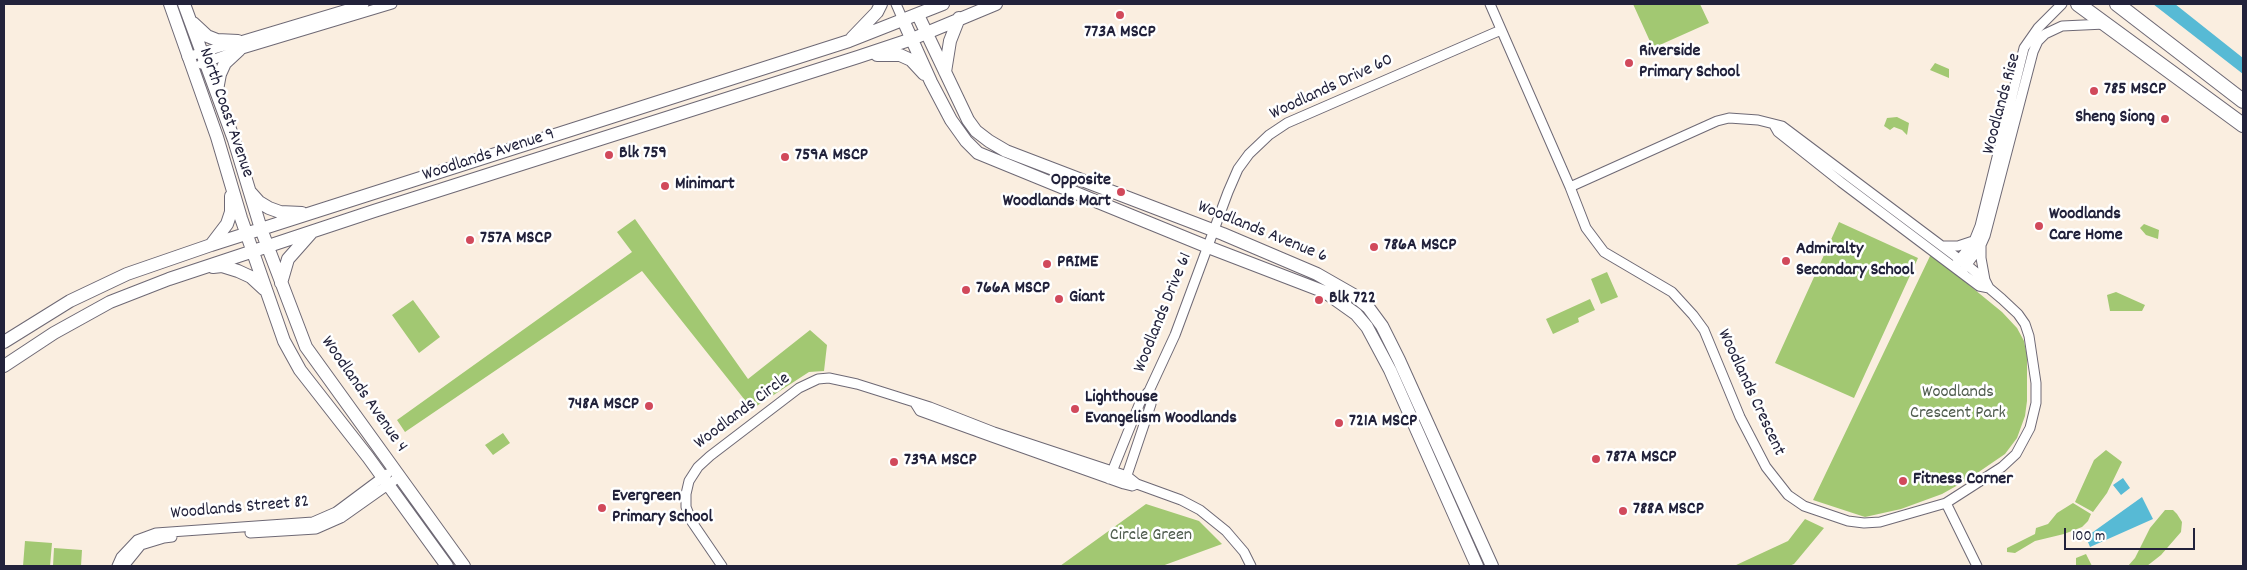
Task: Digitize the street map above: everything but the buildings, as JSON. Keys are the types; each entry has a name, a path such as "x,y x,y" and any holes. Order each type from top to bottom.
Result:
{"main road":[{"name":"North Coast Avenue","path":"170,4 217,137 246,234"},
{"name":"North Coast Avenue","path":"184,4 217,91 261,230"},
{"path":"849,41 877,12 881,4"},
{"name":"Woodlands Avenue 9","path":"4,342 70,301 109,282 211,245 849,41 903,20 916,10 943,4"},
{"name":"Woodlands Avenue 9","path":"4,366 54,333 110,302 312,232 912,39 996,4"},
{"path":"2078,4 2243,125"},
{"path":"2116,4 2243,101"},
{"name":"Woodlands Avenue 6","path":"916,10 968,120 976,131 989,141 1006,151 1214,231 1317,274 1352,294 1368,307 1382,326 1399,360 1492,566"},
{"path":"945,72 950,41 959,18"},
{"path":"190,20 207,36 238,46 225,63 220,74 217,91"},
{"name":"Woodlands Avenue 6","path":"903,20 931,82 951,120 966,141 978,153 1208,247 1325,292 1356,314 1367,327 1390,370 1477,566"},
{"path":"858,57 900,55 911,60 931,82"},
{"path":"211,245 229,220 231,186"},
{"path":"248,189 259,202 269,208 294,214 313,213"},
{"name":"Woodlands Avenue 4","path":"261,230 306,347 464,566"},
{"path":"281,283 288,259 312,232"},
{"name":"Woodlands Avenue 4","path":"246,234 284,341 300,370 447,566"},
{"path":"204,268 222,266 238,270 251,277 265,291"}],"street":[{"path":"189,62 364,4"},
{"path":"238,46 392,4"},
{"path":"896,4 903,20"},
{"name":"Woodlands Crescent","path":"1490,4 1586,228 1604,252 1672,292 1704,330 1740,417 1766,467 1788,495 1804,506 1848,521 1864,523 1880,522 1946,503 2002,467 2016,454 2030,428 2036,402 2035,364 2030,336 2025,324 2011,306 1987,284 1841,182 1778,132 1774,125"},
{"name":"Woodlands Rise","path":"1987,284 1977,243 2024,48 2038,28 2062,4"},
{"name":"Woodlands Rise","path":"1960,266 1977,243 1992,211 2032,52 2038,41 2045,34 2062,26 2105,24"},
{"name":"Woodlands Drive 60","path":"1208,247 1238,169 1253,150 1269,135 1287,123 1501,30"},
{"name":"Woodlands Crescent","path":"1570,187 1717,121 1743,118 1782,126 1942,246 1960,266"},
{"path":"1942,246 1977,243"},
{"name":"Woodlands Drive 61","path":"1111,475 1141,400 1149,391 1175,335 1208,247"},
{"name":"Woodlands Circle","path":"722,566 692,522 686,507 689,481 698,467 710,456 799,388 818,379 830,378 857,384 915,403 1098,467 1111,475 1181,500 1200,510 1226,531 1244,552 1251,566"},
{"name":"Woodlands Drive 61","path":"1126,480 1151,404 1149,391"},
{"name":"Woodlands Street 82","path":"117,566 121,557 137,540 148,535 313,522 336,512 397,473"},
{"name":"Woodlands Street 82","path":"124,566 141,545 164,538 316,529 342,518 385,481"},
{"path":"1946,503 1977,566"}],"green space":[{"path":"1633,4 1700,4 1709,23 1653,48"},
{"path":"1935,63 1949,69 1949,78 1930,70"},
{"path":"1897,117 1909,123 1907,135 1902,130 1894,127 1890,130 1884,126 1887,118"},
{"path":"635,219 748,379 810,330 827,345 824,371 809,372 752,409 642,271 405,432 397,420 632,252 617,232"},
{"path":"1839,222 1918,258 1854,398 1775,363"},
{"path":"2144,224 2159,230 2158,239 2146,235 2140,228"},
{"name":"Woodlands Crescent Park","path":"1931,254 2002,312 2017,328 2024,341 2027,356 2027,401 2025,416 2017,438 2005,454 1967,480 1942,494 1901,509 1865,517 1813,500"},
{"path":"1607,272 1618,297 1601,304 1591,279"},
{"path":"2116,292 2145,305 2142,311 2110,311 2107,295"},
{"path":"1590,299 1595,310 1578,318 1579,322 1553,334 1546,319"},
{"path":"413,300 440,337 419,353 392,315"},
{"path":"503,433 510,443 493,455 485,445"},
{"path":"2106,450 2122,462 2107,493 2093,512 2075,502 2094,460"},
{"path":"2073,503 2091,514 2088,521 2082,527 2064,534 2035,541 2015,553 2007,552 2007,548 2035,534 2036,528 2048,524 2057,513"},
{"name":"Circle Green","path":"1146,504 1199,521 1222,544 1162,566 1060,566"},
{"path":"2165,510 2173,510 2177,514 2182,522 2181,532 2161,555 2147,566 2128,566 2135,558 2150,528"},
{"path":"1805,519 1824,528 1794,564 1789,566 1734,566 1788,541"},
{"path":"25,541 52,543 50,566 23,566"},
{"path":"54,548 82,550 81,566 53,566"},
{"path":"2086,554 2092,566 2076,566 2076,558"}],"water":[{"path":"2153,4 2175,4 2243,58 2243,74"},
{"path":"2123,478 2130,488 2121,495 2113,485"},
{"path":"2142,497 2153,519 2090,547 2086,537"}],"place":[{"name":"773A MSCP","path":"1120,15"},
{"name":"Riverside Primary School","path":"1629,63"},
{"name":"785 MSCP","path":"2094,91"},
{"name":"Sheng Siong","path":"2165,119"},
{"name":"Blk 759","path":"609,155"},
{"name":"759A MSCP","path":"785,157"},
{"name":"Minimart","path":"665,186"},
{"name":"Opposite Woodlands Mart","path":"1121,192"},
{"name":"Woodlands Care Home","path":"2039,226"},
{"name":"757A MSCP","path":"470,240"},
{"name":"786A MSCP","path":"1374,247"},
{"name":"Admiralty Secondary School","path":"1786,261"},
{"name":"PRIME","path":"1047,264"},
{"name":"766A MSCP","path":"966,290"},
{"name":"Giant","path":"1059,299"},
{"name":"Blk 722","path":"1319,300"},
{"name":"748A MSCP","path":"649,406"},
{"name":"Lighthouse Evangelism Woodlands","path":"1075,409"},
{"name":"721A MSCP","path":"1339,423"},
{"name":"787A MSCP","path":"1596,459"},
{"name":"739A MSCP","path":"894,462"},
{"name":"Fitness Corner","path":"1903,481"},
{"name":"Evergreen Primary School","path":"602,508"},
{"name":"788A MSCP","path":"1623,511"}]}
